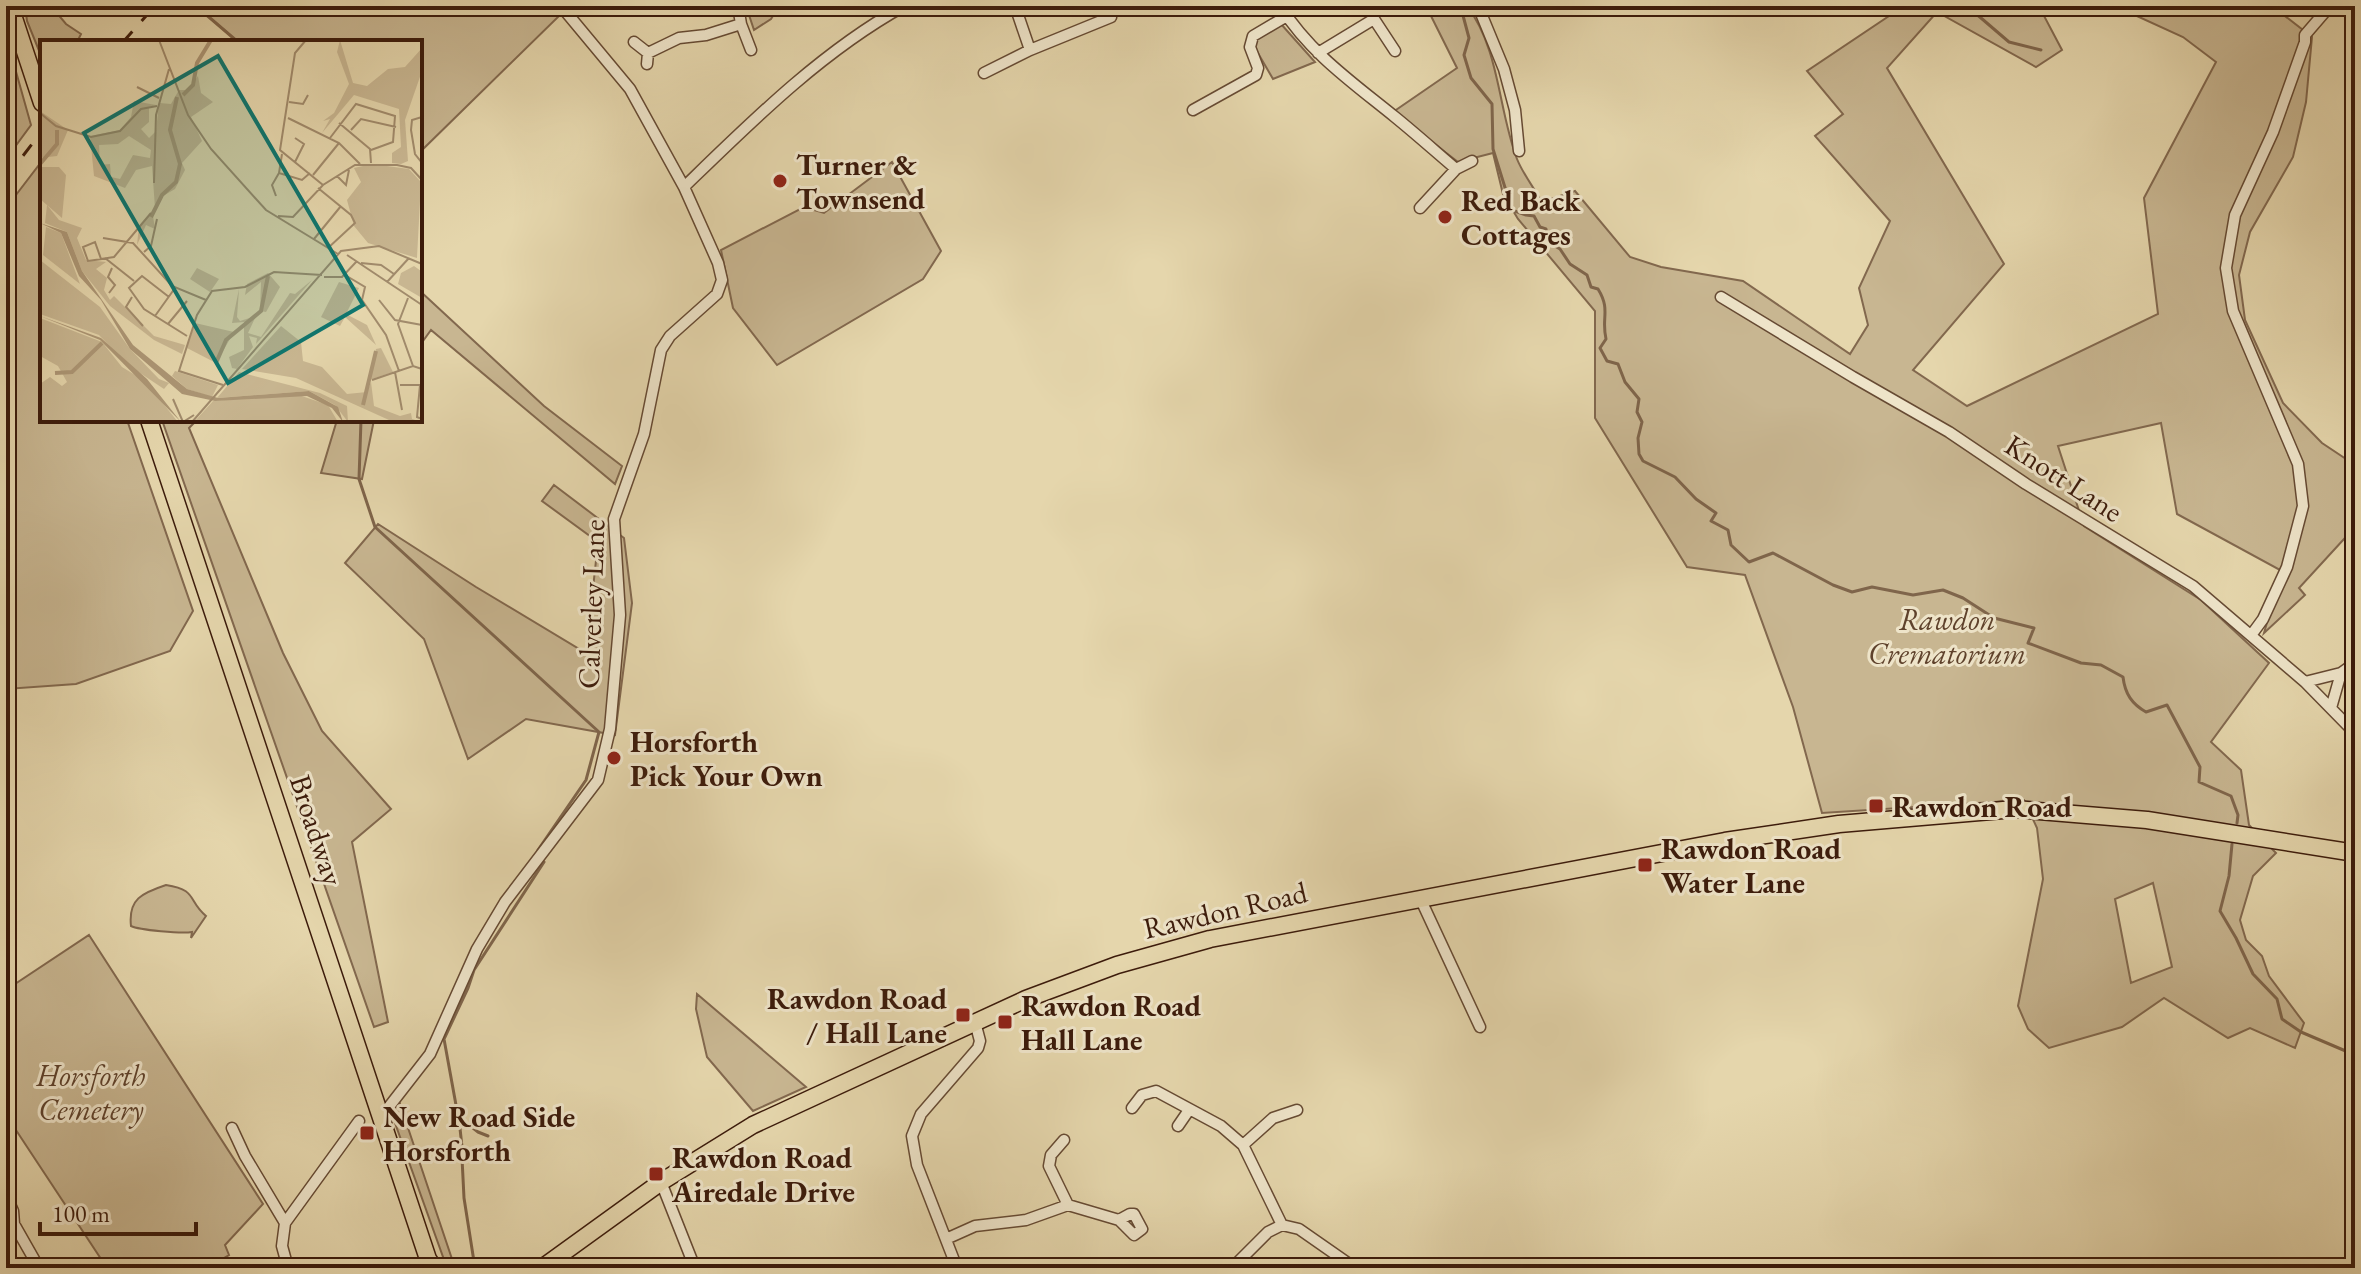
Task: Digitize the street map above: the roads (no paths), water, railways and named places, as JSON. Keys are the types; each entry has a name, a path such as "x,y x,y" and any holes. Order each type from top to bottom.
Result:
{"main road":[{"path":"10,6 40,96"},
{"name":"Broadway","path":"150,422 430,1265"},
{"name":"Rawdon Road","path":"547,1267 661,1182 753,1125 1075,979 1155,953 1267,927 1725,841 1893,819 2015,809 2147,820 2355,853"}],"street":[{"name":"Calverley Lane","path":"381,1117 430,1054 477,949 505,902 598,780 610,729 620,615 614,519 644,434 661,350 670,336 717,294 722,280 718,263 684,187 630,89 561,6"},
{"path":"738,6 751,50"},
{"path":"684,187 750,122 888,10 904,6"},
{"path":"1015,6 1030,50"},
{"path":"1280,6 1329,66 1456,169"},
{"path":"1478,6 1508,82 1515,110 1519,151"},
{"path":"2252,634 2263,619 2287,567 2303,506 2298,464 2233,311 2226,268 2235,215 2273,132 2305,35 2330,6"},
{"path":"1193,110 1256,75 1258,68 1250,47 1253,36 1287,16"},
{"path":"984,73 1030,50 1111,17"},
{"path":"1318,53 1374,19 1395,51"},
{"path":"634,42 648,58 679,38 706,35 741,24"},
{"path":"1420,208 1456,169 1472,161"},
{"name":"Knott Lane","path":"1721,297 1949,432 2039,492 2193,586 2305,682 2355,733"},
{"path":"2305,682 2341,673 2355,663"},
{"path":"2331,708 2341,673"},
{"path":"1420,898 1480,1027"},
{"path":"957,1268 917,1165 912,1136 921,1114 978,1048 980,1041 975,1022"},
{"path":"1132,1108 1142,1095 1152,1091 1221,1126 1243,1145 1282,1225"},
{"path":"1178,1126 1189,1110"},
{"path":"1243,1145 1273,1118 1297,1110"},
{"path":"288,1268 282,1246 285,1223 359,1121"},
{"path":"232,1128 285,1223"},
{"path":"1064,1140 1051,1155 1049,1166 1068,1205"},
{"path":"661,1182 695,1268"},
{"path":"6,1195 13,1211 14,1224 39,1268"},
{"path":"946,1239 975,1226 1026,1220 1068,1205 1119,1220"},
{"path":"1232,1268 1268,1232 1282,1225 1299,1229 1355,1268"}],"waterway":[{"path":"196,6 236,40"},
{"path":"1451,6 1461,8 1469,38 1464,55 1471,78 1492,104 1493,149 1512,210 1534,216 1540,227 1546,229 1548,242 1560,249 1570,264 1587,275 1591,287 1598,289 1602,296 1606,339 1600,348 1607,361 1618,364 1625,382 1639,399 1637,412 1642,422 1638,438 1639,454 1643,461 1675,477 1696,499 1716,513 1711,521 1728,530 1731,545 1749,562 1773,553 1852,592 1872,587 1913,595 1943,590 1963,598 1994,618 2034,628 2028,643 2081,663 2101,665 2123,677 2127,693 2141,709 2146,712 2167,705 2200,767 2199,782 2231,796 2238,815 2237,823"},
{"path":"1967,6 2009,42 2041,50"},
{"path":"361,422 359,479 375,527 599,732 586,780 538,850"},
{"path":"2232,844 2229,876 2220,911 2253,974 2277,999 2282,1019 2301,1032 2348,1052 2355,1072"},
{"path":"488,1136 458,1116 444,1039 474,970 544,862"},
{"path":"459,1119 462,1147"},
{"path":"462,1158 464,1198 475,1268"}],"railway":[{"path":"125,40 155,6"},
{"path":"6,178 40,134"}],"place":[{"name":"Turner & Townsend","path":"780,181"},
{"name":"Red Back Cottages","path":"1445,217"},
{"name":"Horsforth Pick Your Own","path":"614,758"},
{"name":"Rawdon Road","path":"1876,806"},
{"name":"Rawdon Road Water Lane","path":"1645,865"},
{"name":"Rawdon Road / Hall Lane","path":"963,1015"},
{"name":"Rawdon Road Hall Lane","path":"1005,1022"},
{"name":"New Road Side Horsforth","path":"367,1133"},
{"name":"Rawdon Road Airedale Drive","path":"656,1174"}],"park label":[{"name":"Rawdon Crematorium","path":"1947,636"},
{"name":"Horsforth Cemetery","path":"91,1092"}]}
